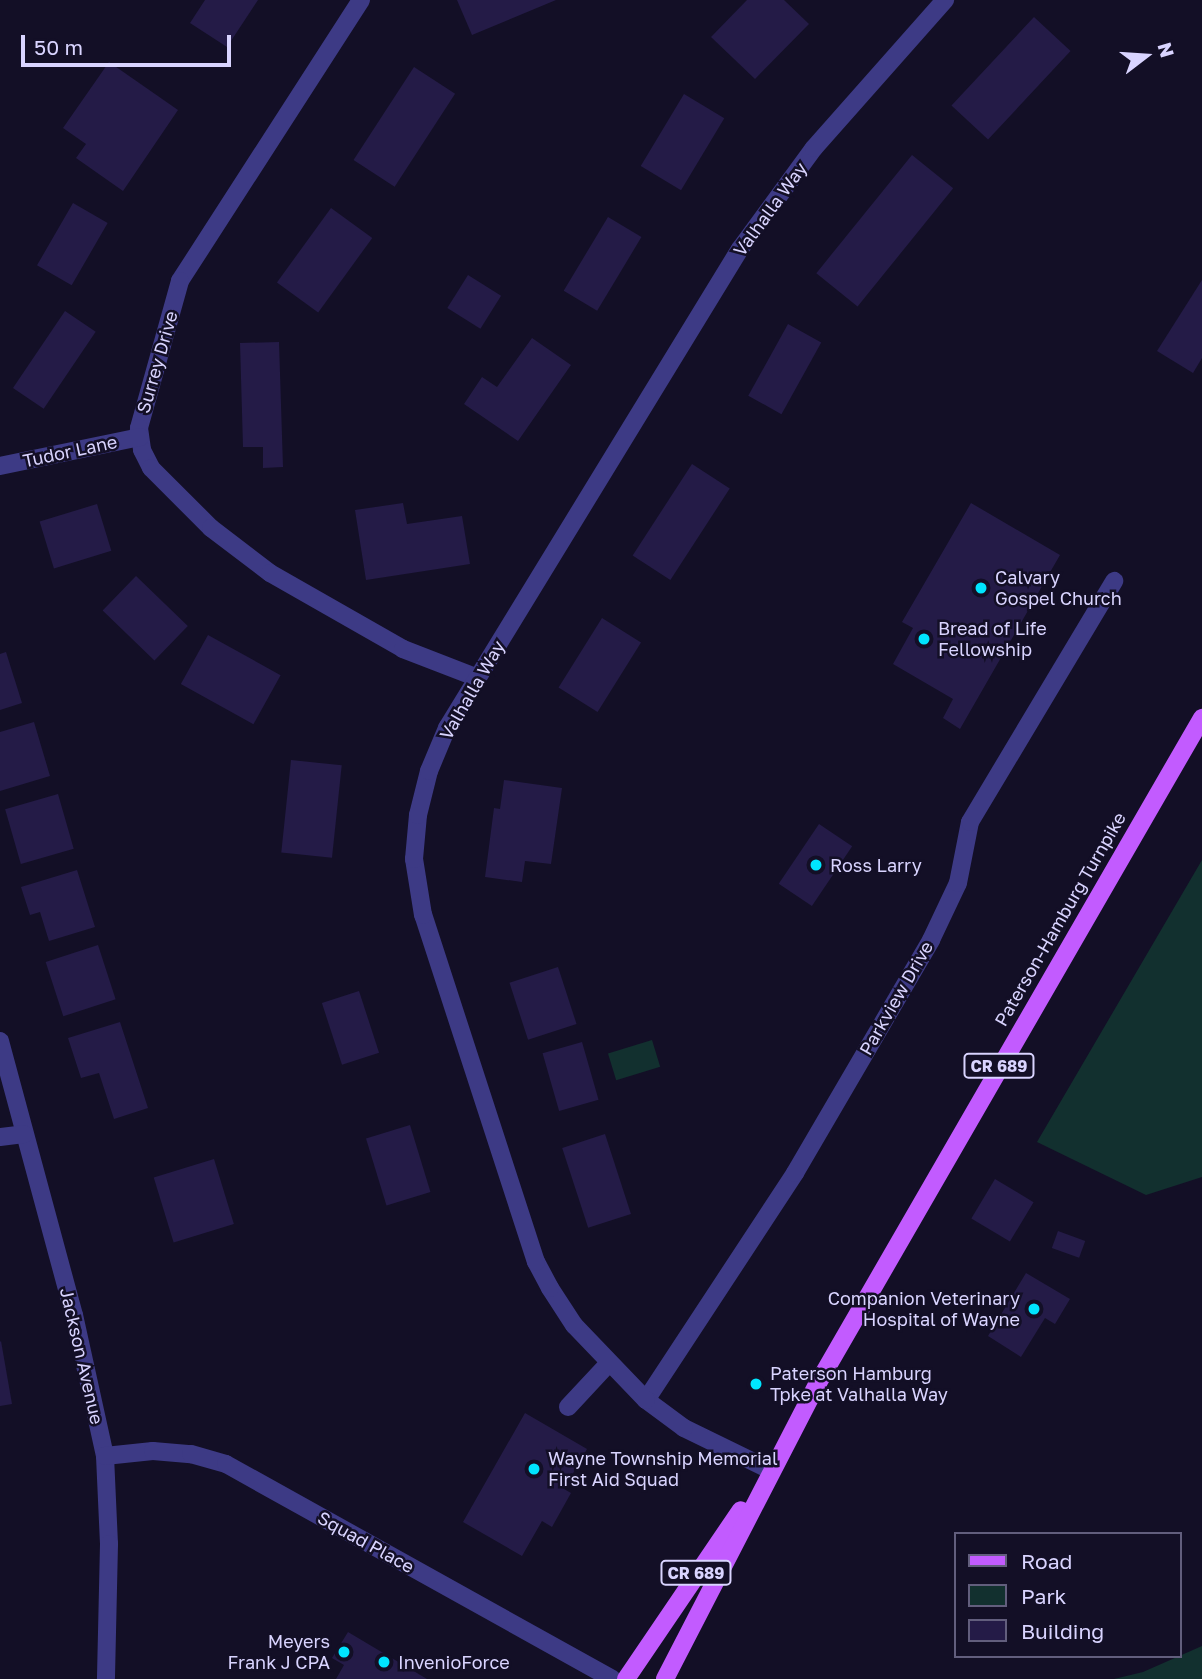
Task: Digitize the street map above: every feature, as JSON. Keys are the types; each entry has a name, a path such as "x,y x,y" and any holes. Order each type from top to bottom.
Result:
{"main road":[{"name":"Paterson-Hamburg Turnpike","path":"665,1679 770,1470 1202,718"},
{"name":"Paterson-Hamburg Turnpike","path":"626,1679 770,1470"}],"street":[{"name":"Surrey Drive","path":"361,0 180,281 153,369 140,437 151,468 211,528 270,573 403,649 478,678"},
{"name":"Valhalla Way","path":"770,1470 684,1428 646,1400 608,1364 574,1325 536,1262 417,887 418,814 429,771 447,727 740,249 814,148 945,0"},
{"name":"Tudor Lane","path":"0,466 140,437"},
{"name":"Parkview Drive","path":"646,1400 795,1172 924,952 958,883 970,822 1114,581"},
{"name":"Jackson Avenue","path":"0,1041 74,1315 105,1456 109,1544 106,1679"},
{"path":"0,1137 24,1134"},
{"path":"568,1407 608,1364"},
{"name":"Squad Place","path":"105,1456 153,1451 191,1454 226,1464 612,1679"}],"green space":[{"path":"1202,860 1202,1177 1146,1195 1037,1142"},
{"path":"652,1040 660,1067 616,1080 608,1053"},
{"path":"1202,1646 1202,1679 1114,1679 1143,1672 1175,1658 1181,1658 1181,1655"}],"building":[{"path":"205,0 258,0 227,47 190,23"},
{"path":"457,0 556,0 472,35"},
{"path":"747,0 784,0 809,24 755,79 711,37"},
{"path":"1034,17 1071,51 988,140 951,105"},
{"path":"109,62 178,110 123,191 76,158 86,144 63,128"},
{"path":"414,67 455,94 395,187 354,160"},
{"path":"684,94 724,118 681,190 641,166"},
{"path":"912,155 953,188 858,306 816,273"},
{"path":"73,203 108,223 72,285 37,265"},
{"path":"331,208 372,238 318,312 277,282"},
{"path":"608,217 641,237 597,311 564,291"},
{"path":"468,275 501,296 480,329 447,308"},
{"path":"1202,280 1202,358 1193,373 1157,351"},
{"path":"65,311 96,332 44,409 13,388"},
{"path":"788,324 821,342 781,414 748,396"},
{"path":"532,338 571,365 518,441 464,404 482,377 497,387"},
{"path":"279,342 283,467 263,468 263,447 243,447 240,343"},
{"path":"692,464 730,489 670,580 633,555"},
{"path":"403,503 407,524 462,516 470,564 366,580 355,510"},
{"name":"Calvary Gospel Church","path":"971,503 1060,555 960,729 943,718 953,699 893,664 913,628 902,622"},
{"path":"97,504 111,551 54,568 40,522"},
{"path":"136,576 188,626 154,661 103,611"},
{"path":"602,618 641,642 598,712 559,688"},
{"path":"208,635 281,675 253,724 181,684"},
{"path":"6,652 22,703 0,710 0,654"},
{"path":"34,722 50,776 0,791 0,732"},
{"path":"291,760 342,765 332,858 281,852"},
{"path":"504,780 562,788 551,864 525,861 522,882 485,877 494,808 500,809"},
{"path":"58,794 74,849 21,864 5,809"},
{"name":"Ross Larry","path":"819,824 852,846 812,906 779,884"},
{"path":"77,870 95,927 49,941 40,912 30,915 21,887"},
{"path":"98,945 116,999 63,1016 46,962"},
{"path":"558,967 577,1024 528,1040 509,983"},
{"path":"359,991 379,1053 342,1065 322,1003"},
{"path":"120,1022 148,1108 114,1119 99,1073 81,1078 68,1038"},
{"path":"582,1042 599,1100 559,1111 543,1053"},
{"path":"410,1125 430,1192 386,1205 366,1138"},
{"path":"605,1134 631,1214 588,1228 562,1148"},
{"path":"214,1159 234,1224 174,1242 154,1177"},
{"path":"995,1179 1034,1202 1010,1242 971,1218"},
{"path":"1058,1231 1085,1241 1079,1258 1052,1248"},
{"name":"Companion Veterinary Hospital of Wayne","path":"1026,1273 1070,1299 1055,1324 1045,1318 1021,1357 988,1336"},
{"path":"0,1342 12,1404 0,1406"},
{"name":"Wayne Township Memorial First Aid Squad","path":"525,1413 587,1449 564,1489 571,1493 552,1527 542,1521 522,1556 463,1522"},
{"path":"348,1632 427,1679 336,1679 344,1665 332,1658"}],"place":[{"name":"Calvary Gospel Church","path":"981,588"},
{"name":"Bread of Life Fellowship","path":"924,639"},
{"name":"Ross Larry","path":"816,865"},
{"name":"Companion Veterinary Hospital of Wayne","path":"1034,1309"},
{"name":"Paterson Hamburg Tpke at Valhalla Way","path":"756,1384"},
{"name":"Wayne Township Memorial First Aid Squad","path":"534,1469"},
{"name":"Meyers Frank J CPA","path":"344,1652"},
{"name":"InvenioForce","path":"384,1662"}]}
